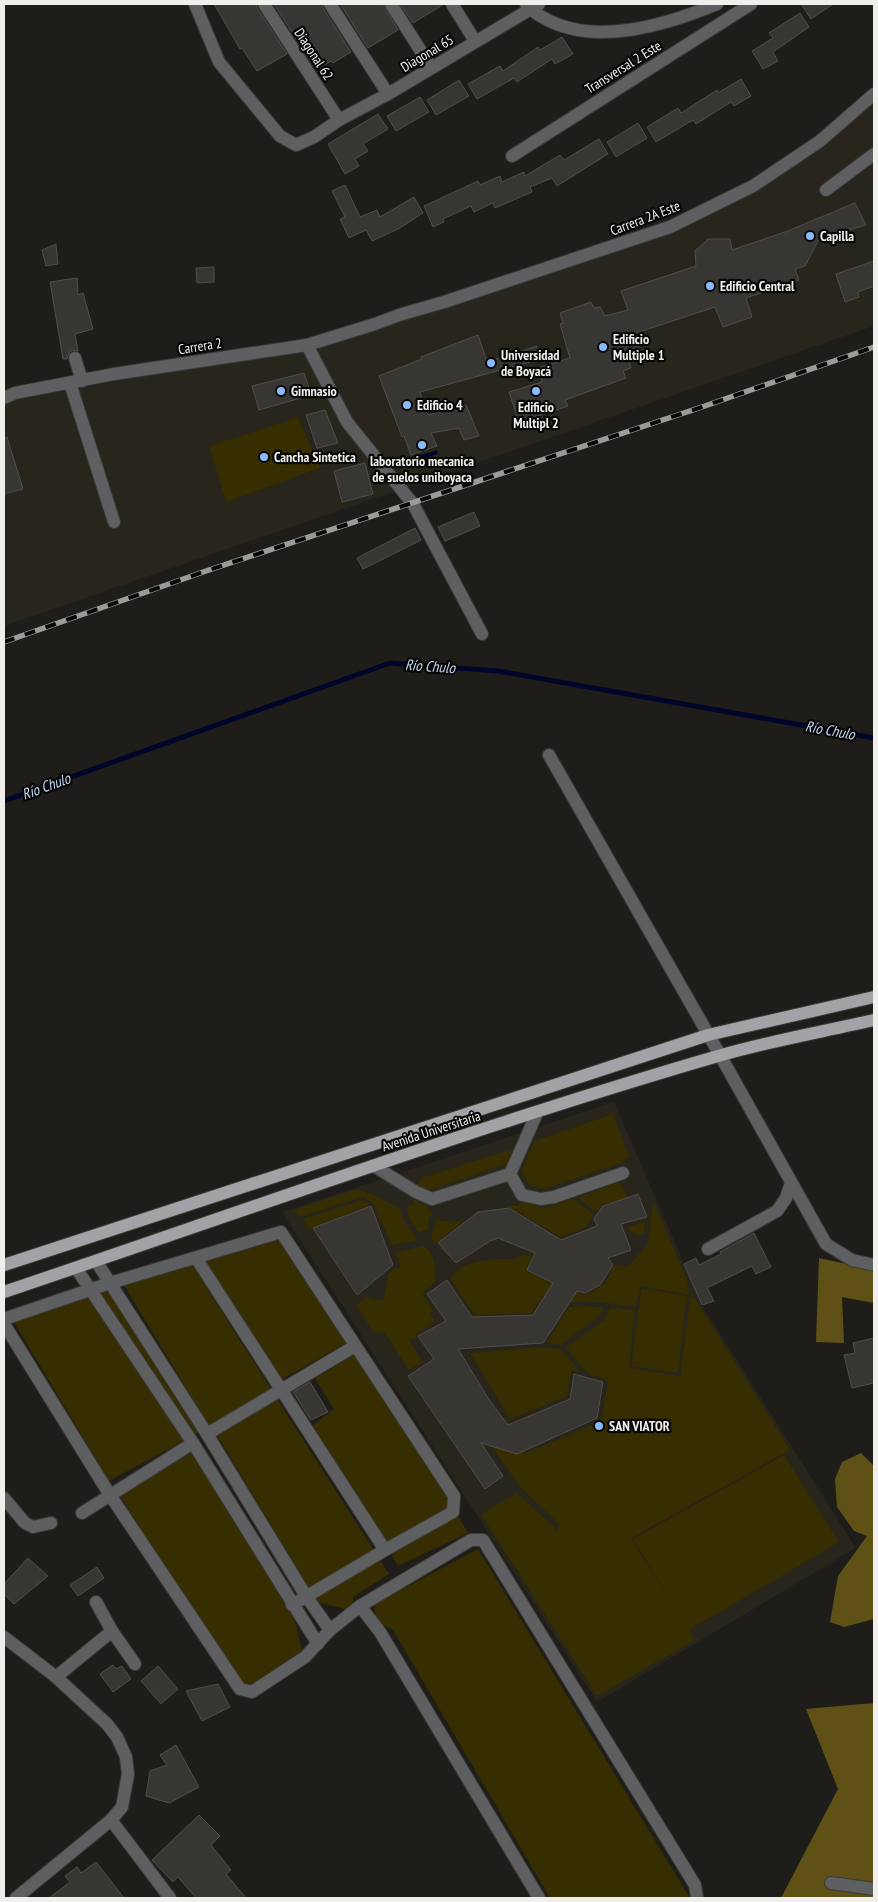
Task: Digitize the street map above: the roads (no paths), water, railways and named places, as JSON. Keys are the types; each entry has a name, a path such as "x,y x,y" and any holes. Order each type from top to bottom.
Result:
{"main road":[{"name":"Avenida Universitaria","path":"4,1264 708,1035 874,997"},
{"name":"Avenida Universitaria","path":"4,1292 537,1112 720,1055 874,1020"}],"street":[{"name":"Diagonal 65","path":"195,4 219,62 280,136 296,145 314,137 339,120 388,94 532,6"},
{"name":"Diagonal 62","path":"264,4 339,120"},
{"path":"330,4 388,94"},
{"path":"391,4 431,67"},
{"path":"452,4 475,41"},
{"path":"532,6 559,27 591,31 622,31 655,26 686,17 716,4"},
{"name":"Transversal 2 Este","path":"512,156 751,4"},
{"name":"Carrera 2A Este","path":"399,315 444,302 670,227 753,186 820,141 874,94"},
{"path":"826,190 874,154"},
{"name":"Carrera 2","path":"4,398 15,393 76,382 308,345 399,315"},
{"path":"308,345 347,422 413,504 482,634"},
{"path":"75,358 76,382 114,522"},
{"path":"549,754 826,1244 852,1260 874,1265"},
{"path":"374,1166 416,1192 432,1199 510,1174 537,1112"},
{"path":"510,1174 522,1195 541,1199 554,1197 623,1173"},
{"path":"708,1249 777,1211 786,1198 791,1183"},
{"path":"4,1319 110,1283 281,1232 454,1496 454,1512 292,1605"},
{"path":"196,1258 385,1550"},
{"path":"96,1261 306,1596 330,1630"},
{"path":"76,1268 192,1443 318,1644"},
{"path":"4,1324 110,1495 240,1689 252,1692 305,1657 330,1630 360,1606 471,1540 483,1540 694,1884 697,1898"},
{"path":"206,1434 355,1346"},
{"path":"82,1513 192,1443"},
{"path":"4,1498 25,1522 33,1527 51,1523"},
{"path":"96,1602 112,1631 135,1664"},
{"path":"360,1606 380,1632 539,1898"},
{"path":"56,1677 112,1631"},
{"path":"4,1637 56,1677 107,1724 117,1737 126,1757 128,1774 122,1807 111,1820 16,1898"},
{"path":"111,1820 170,1898"},
{"path":"831,1884 874,1889"}],"water":[{"path":"437,450 438,454 416,461 414,457"}],"waterway":[{"name":"Río Chulo","path":"4,801 390,663 498,671 874,738"}],"railway":[{"path":"4,642 206,571 702,407 874,347"}],"place":[{"name":"Capilla","path":"810,236"},
{"name":"Edificio Central","path":"710,286"},
{"name":"Edificio Multiple 1","path":"603,347"},
{"name":"Universidad de Boyacá","path":"491,363"},
{"name":"Gimnasio","path":"281,391"},
{"name":"Edificio Multipl 2","path":"536,391"},
{"name":"Edificio 4","path":"407,405"},
{"name":"laboratorio mecanica de suelos uniboyaca","path":"422,445"},
{"name":"Cancha Sintetica","path":"264,457"},
{"name":"SAN VIATOR","path":"599,1426"}]}
